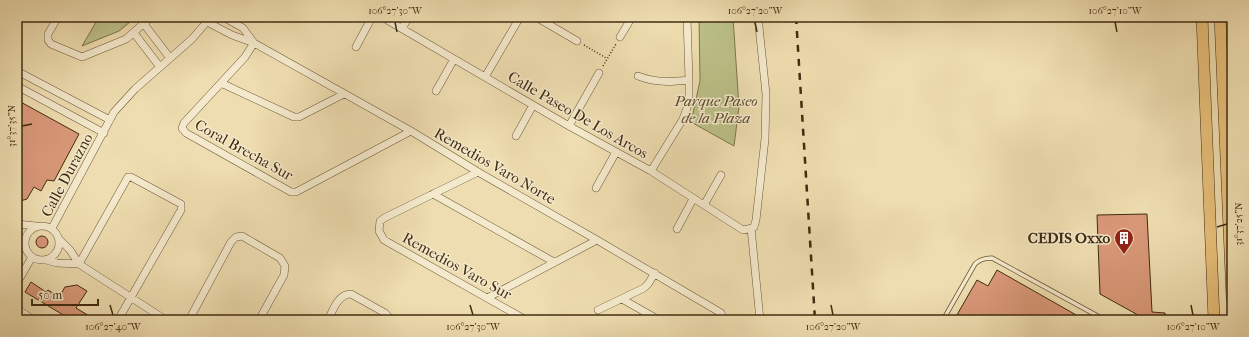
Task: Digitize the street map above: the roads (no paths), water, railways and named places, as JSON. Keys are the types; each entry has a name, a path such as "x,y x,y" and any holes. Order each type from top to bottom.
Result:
{"main road":[{"path":"1202,17 1214,320"},
{"path":"1220,17 1232,298"}],"street":[{"path":"58,17 48,34 48,40 51,44 82,57 126,39 151,17"},
{"name":"Remedios Varo Norte","path":"223,17 242,28 254,43"},
{"path":"356,47 372,17"},
{"name":"Calle Paseo De Los Arcos","path":"382,17 569,126 651,171 743,230 751,228"},
{"path":"402,28 409,17"},
{"path":"485,77 520,17"},
{"path":"536,17 577,41"},
{"path":"620,37 632,17"},
{"path":"651,171 683,119 689,98 687,17"},
{"path":"758,17 766,94 765,139 756,220 754,226 751,228 760,320"},
{"name":"Remedios Varo Norte","path":"209,19 232,35 254,43 655,273 722,317"},
{"name":"Calle Durazno","path":"52,228 114,112 135,89 192,39 209,19"},
{"path":"144,24 170,58"},
{"path":"134,33 160,67"},
{"path":"254,43 245,57 221,83 296,118 344,94"},
{"path":"436,91 454,59"},
{"path":"17,71 110,120"},
{"path":"569,126 599,73"},
{"path":"638,76 656,81 668,82 689,80"},
{"name":"Coral Brecha Sur","path":"221,83 184,123 182,128 186,133 291,192 296,192 411,132"},
{"path":"17,86 104,133"},
{"path":"516,136 533,105"},
{"path":"596,188 616,152"},
{"path":"433,194 478,172"},
{"path":"704,206 721,175"},
{"path":"79,264 128,177 179,202 182,206 132,298 118,320"},
{"path":"433,194 554,262"},
{"name":"Remedios Varo Sur","path":"433,194 386,217 380,222 378,231 384,240 526,320"},
{"path":"677,229 693,199"},
{"path":"17,224 45,226 52,228 57,233 59,245 57,251 52,257 46,260"},
{"path":"38,226 31,229 26,234 24,240 27,253 39,260 79,264"},
{"path":"17,236 25,247"},
{"path":"189,320 231,242 236,237 242,236 280,258 285,266 284,275 259,320"},
{"path":"59,239 70,250 79,264 166,320"},
{"path":"487,298 597,240"},
{"path":"17,283 32,257"},
{"path":"598,310 644,288 655,273"},
{"path":"328,320 343,295 351,294 385,313 392,320"},
{"path":"622,298 659,320"},
{"path":"17,309 34,320"}],"lane":[{"path":"943,320 975,264 979,260 986,258 992,258 1105,320"}],"railway":[{"path":"796,17 815,320"}],"place":[{"name":"CEDIS Oxxo","path":"1124,255"}],"park label":[{"name":"Parque Paseo de la Plaza","path":"716,110"}]}
